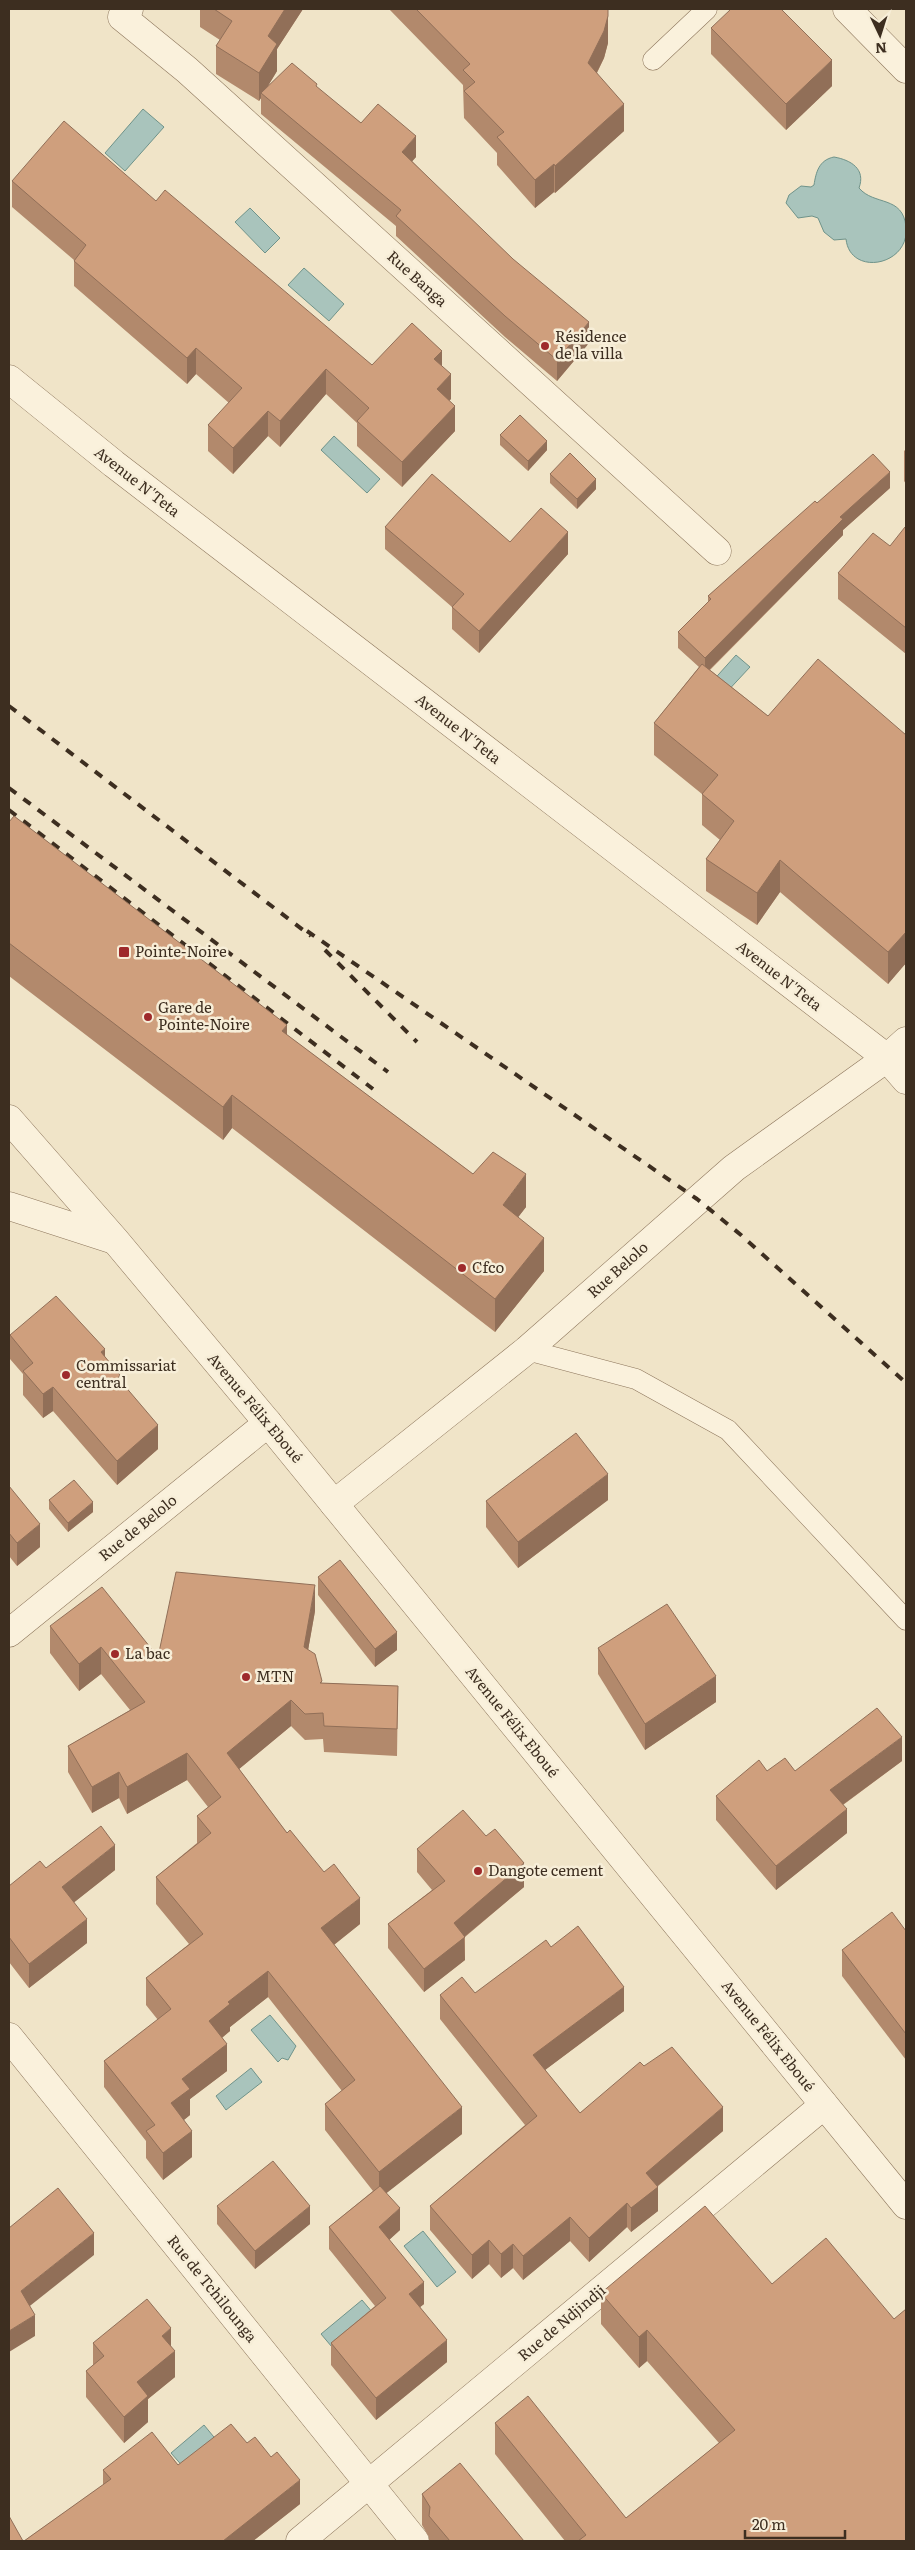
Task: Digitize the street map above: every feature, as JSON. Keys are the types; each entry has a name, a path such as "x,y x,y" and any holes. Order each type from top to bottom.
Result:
{"street":[{"name":"Rue Banga","path":"129,9 122,18 187,70 717,551"},
{"path":"847,9 906,69"},
{"name":"Avenue N'Teta","path":"9,379 122,470 896,1050 906,1080"},
{"name":"Rue Belolo","path":"334,1504 527,1350 734,1168 896,1050"},
{"name":"Avenue Félix Eboué","path":"9,1119 115,1240 268,1423 906,2205"},
{"path":"9,1206 115,1240"},
{"name":"Rue de Belolo","path":"9,1633 268,1423"},
{"name":"Rue de Tchilounga","path":"9,2037 415,2541"},
{"name":"Rue de Ndjindji","path":"300,2541 824,2105"}],"lane":[{"path":"652,60 707,9"},
{"path":"527,1350 636,1378 728,1430 906,1620"}],"water":[{"path":"143,109 164,127 125,171 105,153"},
{"path":"834,157 846,160 856,167 861,181 859,188 865,194 894,205 904,217 906,227 905,240 899,251 890,258 879,262 868,262 858,259 850,251 846,239 834,240 824,232 818,218 812,216 798,218 786,203 789,195 801,186 811,187 814,185 819,167 825,161"},
{"path":"250,208 280,238 265,253 235,222"},
{"path":"304,268 344,304 329,321 288,285"},
{"path":"334,436 380,479 367,493 321,450"},
{"path":"736,655 750,667 723,696 710,684"},
{"path":"270,2015 296,2046 288,2060 282,2058 278,2062 251,2030"},
{"path":"251,2068 262,2082 226,2110 216,2096"},
{"path":"423,2231 456,2272 437,2287 404,2246"},
{"path":"362,2300 378,2319 337,2353 321,2334"},
{"path":"204,2425 218,2442 185,2469 171,2453"}],"building":[{"path":"214,9 285,9 268,36 277,44 259,73 216,46 232,21"},
{"path":"416,9 608,9 604,31 588,63 624,104 555,166 554,164 535,180 497,137 504,132 464,91 475,82 463,70 470,64"},
{"path":"731,9 781,9 832,60 786,104 711,28"},
{"path":"292,63 317,84 316,86 361,123 378,104 416,136 402,152 513,259 589,322 557,360 505,316 396,216 401,210 261,93"},
{"path":"64,121 156,201 165,190 372,365 412,323 442,351 434,359 451,374 437,389 455,406 402,462 357,421 369,408 326,369 280,421 268,411 233,448 208,425 242,388 196,348 187,358 74,261 86,245 12,181"},
{"path":"520,415 547,441 528,461 500,435"},
{"path":"570,453 596,479 577,499 550,474"},
{"path":"873,454 890,472 840,517 843,519 705,658 678,632 711,599 708,596 815,501 817,503"},
{"path":"432,474 510,542 541,508 568,532 479,631 452,607 464,594 385,527"},
{"path":"905,527 906,628 838,573 873,533 890,546"},
{"path":"818,659 906,735 906,932 888,952 780,860 757,893 706,859 734,821 702,794 718,775 654,723 702,664 768,716"},
{"path":"14,816 287,1025 282,1031 473,1174 493,1152 526,1174 503,1205 544,1238 495,1299 232,1095 223,1107 9,943 9,822"},
{"path":"56,1296 105,1349 101,1352 120,1375 118,1378 158,1425 117,1461 53,1387 43,1394 23,1371 33,1363 10,1335"},
{"path":"576,1433 608,1474 518,1542 486,1501"},
{"path":"74,1480 93,1502 68,1523 49,1500"},
{"path":"9,1486 40,1524 17,1543 9,1533"},
{"path":"340,1560 397,1632 375,1649 318,1577"},
{"path":"176,1572 315,1585 304,1647 315,1654 322,1681 320,1683 398,1686 397,1729 324,1726 323,1713 305,1714 291,1700 227,1753 287,1833 290,1830 324,1872 334,1864 360,1898 321,1928 462,2107 379,2172 325,2104 355,2080 268,1971 228,2002 230,2004 209,2021 227,2044 182,2079 190,2089 171,2103 192,2131 163,2153 146,2131 155,2125 104,2061 171,2009 146,1978 203,1934 156,1877 211,1833 197,1816 221,1797 187,1753 127,1787 119,1772 92,1787 68,1746 145,1702 101,1647 79,1664 50,1626 102,1587 158,1657"},
{"path":"667,1604 716,1676 645,1724 598,1648"},
{"path":"877,1708 902,1737 830,1790 847,1809 776,1866 716,1796 759,1760 767,1771 785,1758 795,1771"},
{"path":"463,1810 486,1836 495,1829 524,1863 454,1923 465,1937 424,1969 388,1924 445,1881 417,1849"},
{"path":"101,1826 115,1845 62,1887 87,1919 29,1964 9,1937 9,1886 40,1861 46,1868"},
{"path":"892,1912 906,1931 906,2034 842,1950"},
{"path":"578,1926 624,1987 533,2055 580,2113 640,2062 644,2066 672,2047 723,2107 646,2173 658,2187 631,2208 627,2203 589,2238 570,2217 523,2256 513,2244 501,2254 489,2240 472,2255 430,2206 537,2116 440,1995 462,1977 475,1993 546,1940 551,1947"},
{"path":"273,2161 310,2206 255,2251 217,2206"},
{"path":"380,2186 400,2208 379,2227 424,2282 409,2294 447,2340 376,2398 331,2343 386,2298 329,2227"},
{"path":"58,2188 94,2233 21,2291 35,2315 9,2331 9,2228"},
{"path":"705,2206 772,2284 826,2238 894,2319 906,2309 906,2541 578,2541 586,2535 495,2423 528,2396 626,2518 735,2430 647,2330 639,2337 601,2293"},
{"path":"147,2299 171,2328 162,2336 175,2351 137,2382 148,2396 124,2417 86,2371 104,2356 93,2343"},
{"path":"231,2424 247,2443 255,2437 271,2457 277,2452 300,2480 223,2541 24,2541 111,2479 103,2470 152,2432 178,2465"},
{"path":"460,2463 524,2541 450,2541 429,2516 430,2507 422,2494"},
{"path":"9,2516 23,2541 9,2541"}],"railway":[{"path":"9,706 311,936"},
{"path":"9,788 388,1072"},
{"path":"9,810 373,1089"},
{"path":"307,931 697,1199 741,1235 906,1383"},
{"path":"325,950 417,1042"}],"place":[{"name":"Résidence de la villa","path":"545,346"},
{"name":"Pointe-Noire","path":"124,952"},
{"name":"Gare de Pointe-Noire","path":"148,1017"},
{"name":"Cfco","path":"462,1268"},
{"name":"Commissariat central","path":"66,1375"},
{"name":"La bac","path":"115,1654"},
{"name":"MTN","path":"246,1677"},
{"name":"Dangote cement","path":"478,1871"}]}
